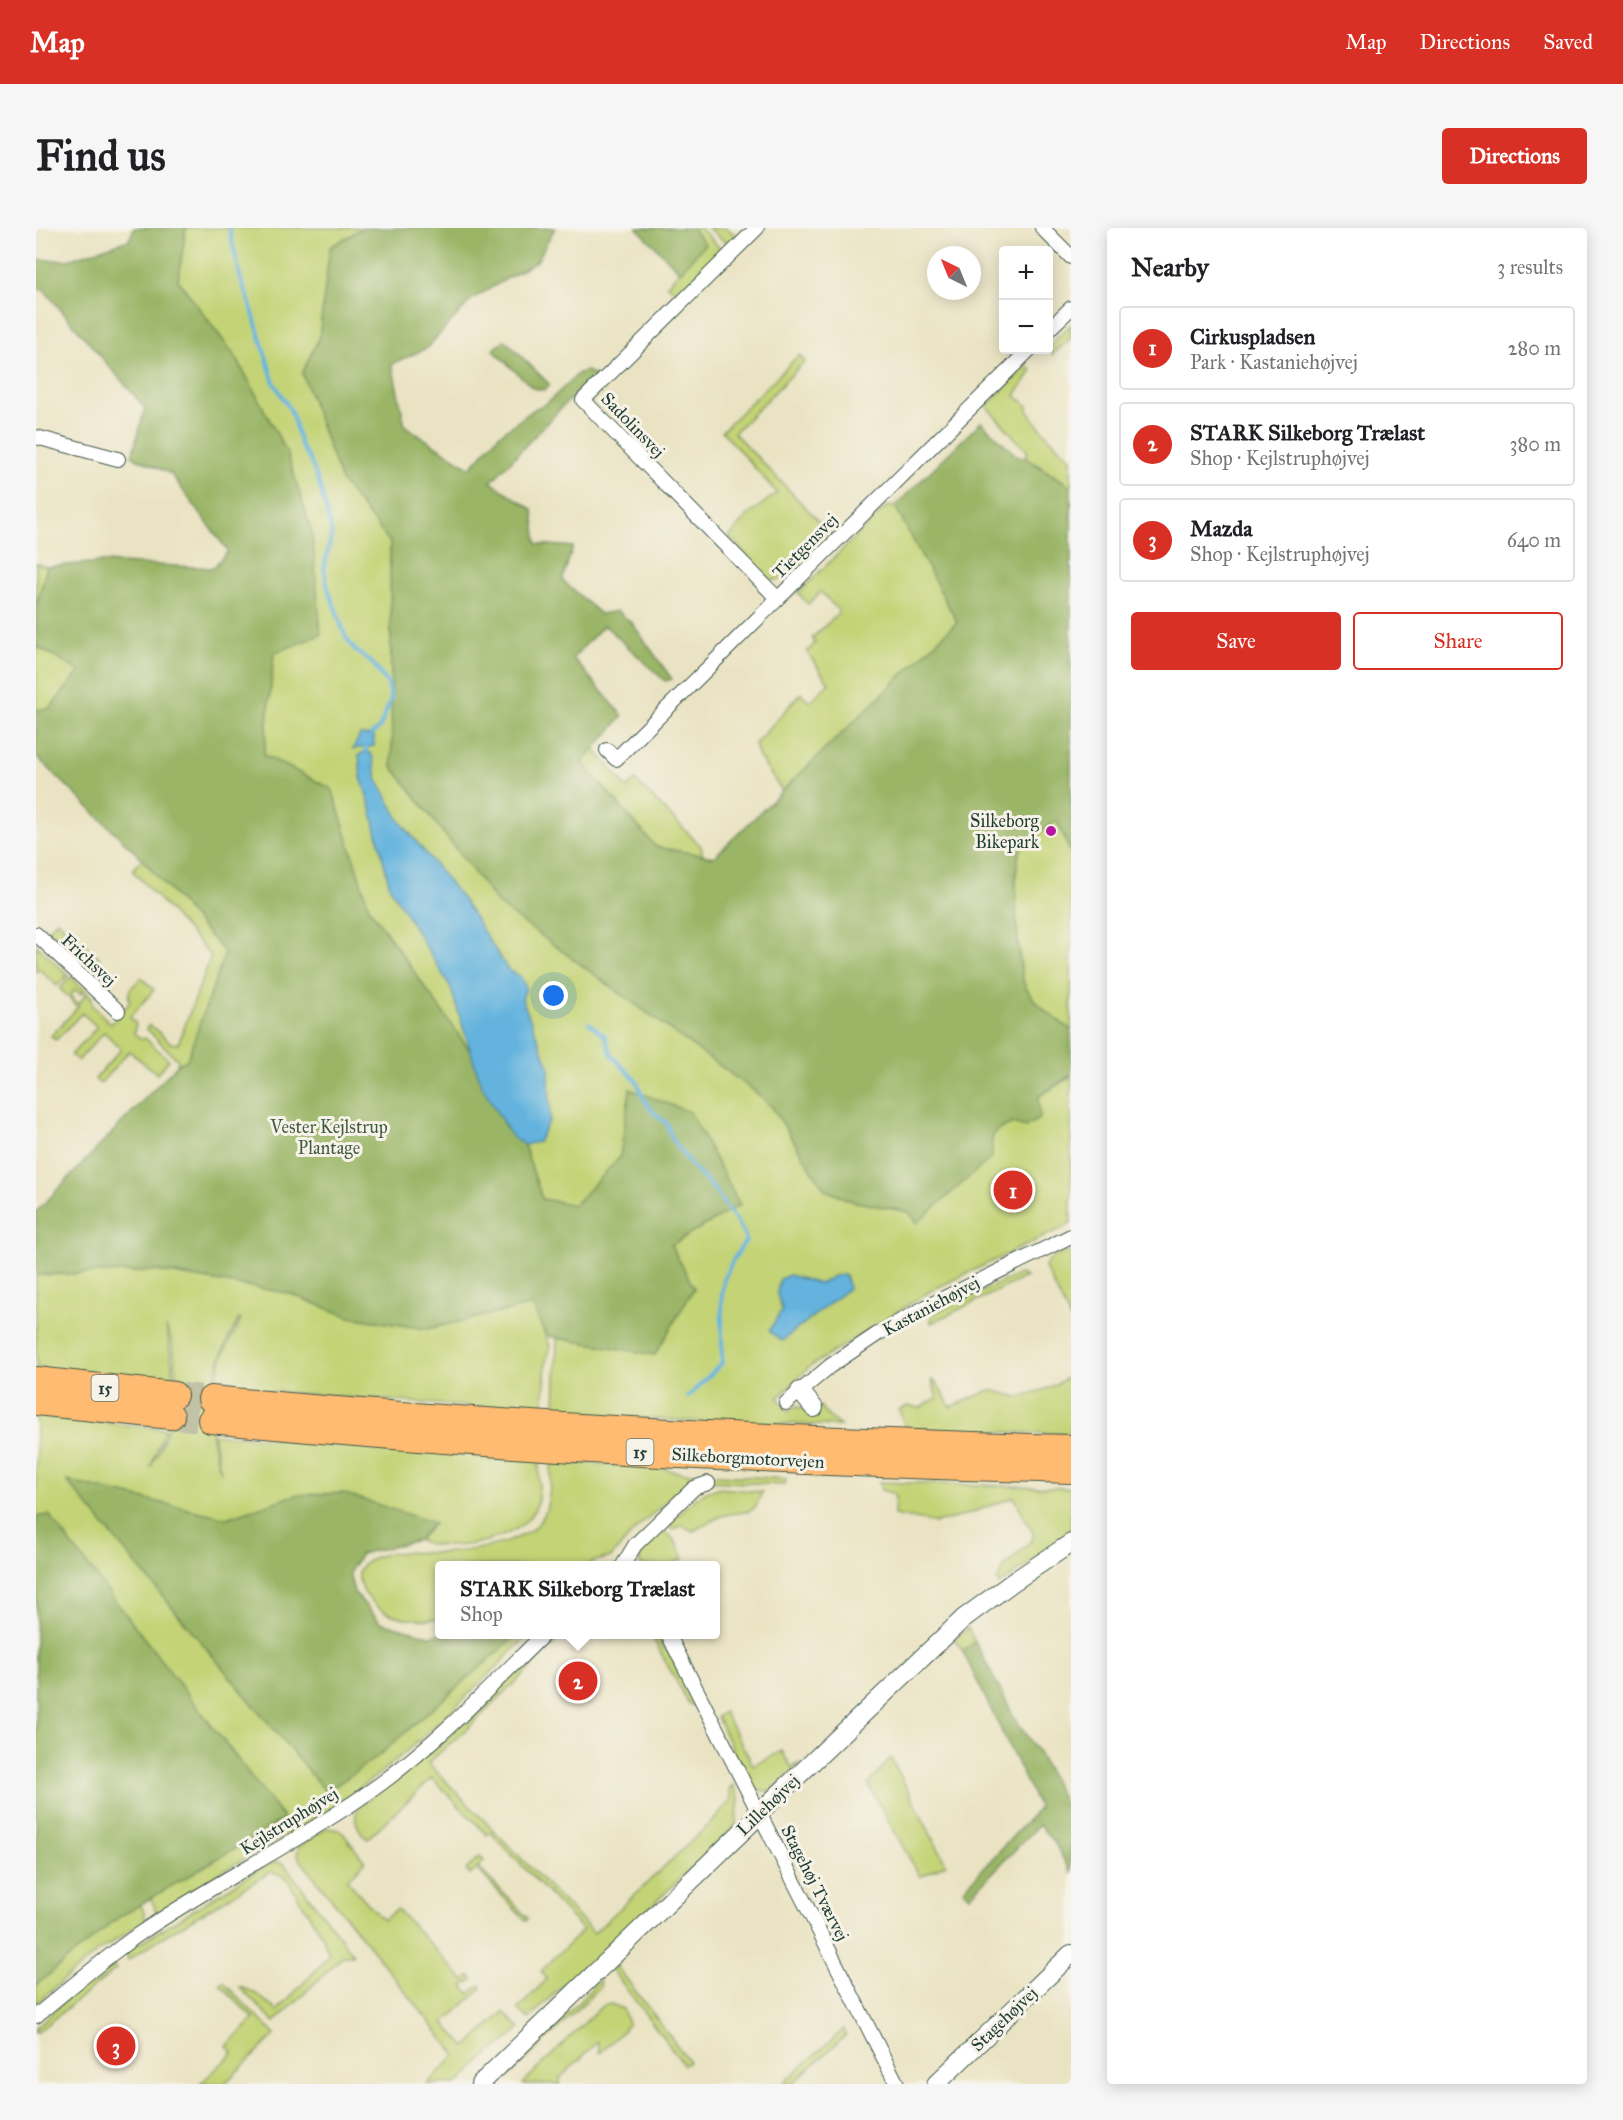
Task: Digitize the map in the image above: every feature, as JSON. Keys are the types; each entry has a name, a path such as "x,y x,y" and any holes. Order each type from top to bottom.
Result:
{"highway":[{"name":"15","path":"36,1380 172,1406 36,1402"},
{"name":"Silkeborgmotorvejen","path":"1071,1448 839,1441 211,1409 558,1448 1071,1470"}],"street":[{"name":"Sadolinsvej","path":"757,228 583,400 778,599"},
{"path":"1042,228 1071,257"},
{"path":"1053,325 1071,308"},
{"name":"Tietgensvej","path":"607,750 616,759 1025,354"},
{"path":"36,437 118,459"},
{"name":"Frichsvej","path":"36,934 118,1011"},
{"name":"Kastaniehøjvej","path":"814,1408 793,1397 830,1366 879,1333 926,1307 1071,1236"},
{"path":"625,1561 635,1545 694,1488 708,1483"},
{"name":"Lillehøjvej","path":"480,2084 964,1618 1071,1543"},
{"name":"Kejlstruphøjvej","path":"36,2016 140,1934 339,1813 384,1781 444,1731 540,1639"},
{"name":"Stagehøj Tværvej","path":"670,1639 897,2084"},
{"name":"Stagehøjvej","path":"936,2084 1071,1954"}],"green space":[{"name":"Vester Kejlstrup Plantage","path":"134,228 186,228 178,280 237,359 287,453 312,533 321,635 274,653 264,755 332,789 369,908 473,1055 481,1084 511,1136 524,1145 542,1199 574,1205 620,1157 630,1089 690,1112 740,1205 671,1245 694,1288 655,1355 547,1336 532,1305 427,1329 350,1317 288,1293 156,1271 36,1275 36,1212 177,1065 187,1060 225,953 142,859 36,756 36,710 50,708 80,671 36,646 36,608 47,567 102,562 213,568 228,551 171,474 132,456 145,408 44,290 36,289 36,260 68,260 129,240"},
{"path":"186,228 363,228 330,248 319,338 302,373 341,481 390,542 392,766 499,905 753,1090 772,1107 825,1190 852,1201 909,1212 990,1139 996,1130 1013,1123 1038,1097 1070,1077 1071,1074 1071,1224 932,1290 809,1367 778,1398 789,1412 796,1406 812,1413 820,1406 840,1426 707,1422 555,1413 557,1338 655,1355 671,1245 740,1205 630,1090 620,1157 574,1205 542,1199 524,1145 473,1055 369,908 332,789 264,755 274,653 312,533 287,453 237,359 178,280"},
{"path":"363,228 555,228 537,261 472,299 427,348 392,364 405,426 470,468 499,435 536,408 546,404 579,373 587,371 596,376 563,406 491,482 533,510 537,544 573,547 562,580 600,614 617,611 632,623 672,679 665,681 604,625 573,658 623,716 582,763 656,847 714,857 957,622 895,506 981,422 1018,457 1024,457 1071,486 1071,854 1057,821 1023,846 1016,874 1016,917 1025,986 1039,1005 1071,1030 1071,1074 1038,1097 1040,1118 1025,1127 1013,1123 997,1131 991,1143 992,1157 917,1223 909,1212 852,1201 825,1190 772,1107 753,1090 499,905 392,766 390,542 341,481 302,373 319,338 330,247"},
{"path":"637,228 692,228 705,244 680,272"},
{"path":"692,228 700,228 723,251 723,256 681,296 667,285 705,244"},
{"path":"708,228 727,228 736,236 744,229 746,233 731,243 724,241"},
{"path":"1071,325 1071,338 1052,355 1053,341"},
{"path":"505,340 550,385 544,390 533,388 493,350"},
{"path":"799,355 805,361 734,433 832,535 789,579 771,580 729,537 747,516 777,493 722,431"},
{"path":"1028,366 1032,371 1015,395 1028,406 1028,411 1037,424 1071,458 1071,486 1024,457 1028,452 986,406"},
{"path":"895,506 957,622 782,791 759,757 755,744 801,693 810,702 829,683 807,652 815,643 812,638 838,614 838,610 821,592 808,604 798,593 886,507"},
{"path":"36,563 47,567 36,608"},
{"path":"36,646 80,671 50,708 36,710"},
{"path":"594,749 627,788 635,780 701,846 703,856 656,847 582,762"},
{"path":"1057,820 1071,854 1071,1030 1039,1005 1029,993 1022,976 1018,939 1016,874 1018,858 1021,849 1032,838"},
{"path":"142,859 225,953 187,1060 177,1065 178,1060 146,1028 150,1025 171,1043 178,1044 211,956 132,870"},
{"path":"57,920 99,958 100,961 91,969 65,945 71,939 66,933 59,940 48,930"},
{"path":"36,945 68,975 57,986 39,969 36,972"},
{"path":"70,977 85,990 81,994 75,990 70,996 79,1004 87,992 92,998 93,1006 111,1024 130,1002 129,991 142,978 154,990 130,1017 136,1024 134,1033 141,1039 145,1038 169,1060 157,1074 129,1051 100,1084 95,1079 121,1049 104,1032 78,1061 71,1055 97,1027 82,1013 56,1040 51,1036 78,1007 60,989"},
{"path":"1071,1252 1071,1321 1045,1267 1055,1256"},
{"path":"156,1271 288,1293 350,1317 427,1329 532,1305 550,1346 546,1361 543,1412 215,1387 222,1357 241,1319 229,1338 215,1375 210,1413 211,1432 221,1473 213,1434 539,1460 539,1490 536,1507 519,1527 493,1539 463,1545 432,1544 418,1540 434,1524 296,1495 227,1518 68,1482 326,1792 377,1757 512,1639 524,1639 442,1720 348,1797 210,1879 157,1914 151,1898 283,1819 49,1516 36,1517 36,1416 165,1429 150,1468 171,1417 176,1381 172,1344 166,1326 173,1382 36,1368 36,1275"},
{"path":"1020,1274 1026,1277 931,1323 931,1317 936,1312"},
{"path":"1071,1376 1071,1434 906,1429 899,1410 908,1406 920,1408 937,1398 932,1380 936,1382 951,1407 990,1390 1019,1397 1046,1389"},
{"path":"552,1461 667,1468 683,1473 786,1479 784,1485 708,1481 687,1484 639,1526 611,1557 596,1561 435,1561 435,1619 410,1619 382,1610 369,1598 360,1584 360,1570 365,1563 381,1555 396,1552 448,1552 496,1545 512,1540 537,1525 544,1515 549,1495"},
{"path":"67,1481 227,1518 296,1495 343,1493 434,1523 418,1540 361,1554 349,1573 354,1592 380,1622 430,1636 435,1635 435,1639 512,1639 377,1757 326,1792"},
{"path":"879,1482 1071,1488 1071,1533 999,1585 997,1581 1005,1566 1029,1543 1034,1535 1014,1497 936,1523 894,1515 895,1494 881,1490"},
{"path":"719,1488 762,1492 752,1510 721,1516 693,1531 681,1525 673,1530 669,1524 686,1507 704,1493"},
{"path":"49,1515 284,1819 119,1917 36,1985 36,1517"},
{"path":"662,1530 676,1542 683,1559 640,1561 640,1553"},
{"path":"968,1628 975,1642 963,1652 955,1639"},
{"path":"552,1639 560,1639 469,1727 428,1763 594,1933 718,1816 731,1800 729,1789 733,1785 739,1798 736,1825 587,1971 565,1983 529,2019 518,2009 547,1979 541,1971 583,1930 490,1832 487,1835 432,1778 367,1839 356,1823 356,1814 361,1805 439,1745"},
{"path":"653,1639 659,1639 664,1649 669,1652 696,1706 689,1704"},
{"path":"975,1642 1017,1722 1038,1752 1071,1816 1071,1873 1054,1842 1039,1825 970,1896 963,1890 1039,1808 963,1652"},
{"path":"724,1712 753,1765 782,1751 791,1767 801,1763 771,1791 757,1789 741,1766 717,1717"},
{"path":"891,1758 946,1864 920,1877 868,1784"},
{"path":"327,1828 343,1833 365,1862 347,1880 383,1920 397,1909 464,1980 470,1975 473,1979 463,1986 469,1994 480,1985 482,1988 444,2023 466,2047 504,2012 520,2028 458,2084 427,2084 456,2055 299,1858 297,1853 299,1846"},
{"path":"480,1856 484,1861 478,1867 528,1918 526,1921 477,1869 470,1875 466,1870"},
{"path":"275,1862 284,1864 353,1954 343,1956 275,2022 240,1988 255,1993 277,2011 329,1956 323,1937 285,1876 271,1872 128,1960 126,1957 127,1951 266,1865"},
{"path":"141,1904 146,1920 96,1953 36,2003 36,1985 119,1917"},
{"path":"615,1964 689,2061 684,2065 612,1970"},
{"path":"111,1965 116,1969 36,2033 36,2027 84,1984"},
{"path":"599,1980 601,1986 505,2080 502,2077"},
{"path":"223,1982 275,2035 224,2084 200,2084 233,2053 227,2046 254,2019 220,1985"},
{"path":"611,2004 623,2009 628,2024 600,2053 598,2042 560,2078 560,2084 522,2084 602,2006"},
{"path":"844,2029 846,2035 792,2084 782,2084"}],"water":[{"path":"360,735 374,736 374,746 353,749"},
{"path":"366,751 372,755 378,781 400,821 464,901 508,970 521,977 526,988 522,999 549,1066 550,1119 538,1142 524,1145 511,1136 481,1084 450,986 390,888 361,777 359,755"},
{"path":"789,1275 820,1284 833,1276 845,1275 849,1288 782,1341 769,1331 782,1310 777,1293 780,1279"}],"waterway":[{"path":"229,228 241,280 274,383 291,411 301,446 310,460 319,483 332,533 324,569 328,588 346,638 355,650 373,664 388,684 391,699 380,727 371,735"},
{"path":"589,1023 605,1036 612,1056 636,1080 652,1111 667,1124 671,1137 691,1165 717,1193 744,1233 746,1240 724,1279 722,1363 688,1397"}],"tunnel":[{"path":"174,1395 211,1399"},
{"path":"171,1416 211,1420"}],"place":[{"name":"Silkeborg Bikepark","path":"1051,831"},
{"name":"Cirkuspladsen","path":"1013,1190"},
{"name":"STARK Silkeborg Trælast","path":"578,1681"},
{"name":"Mazda","path":"116,2046"}]}
